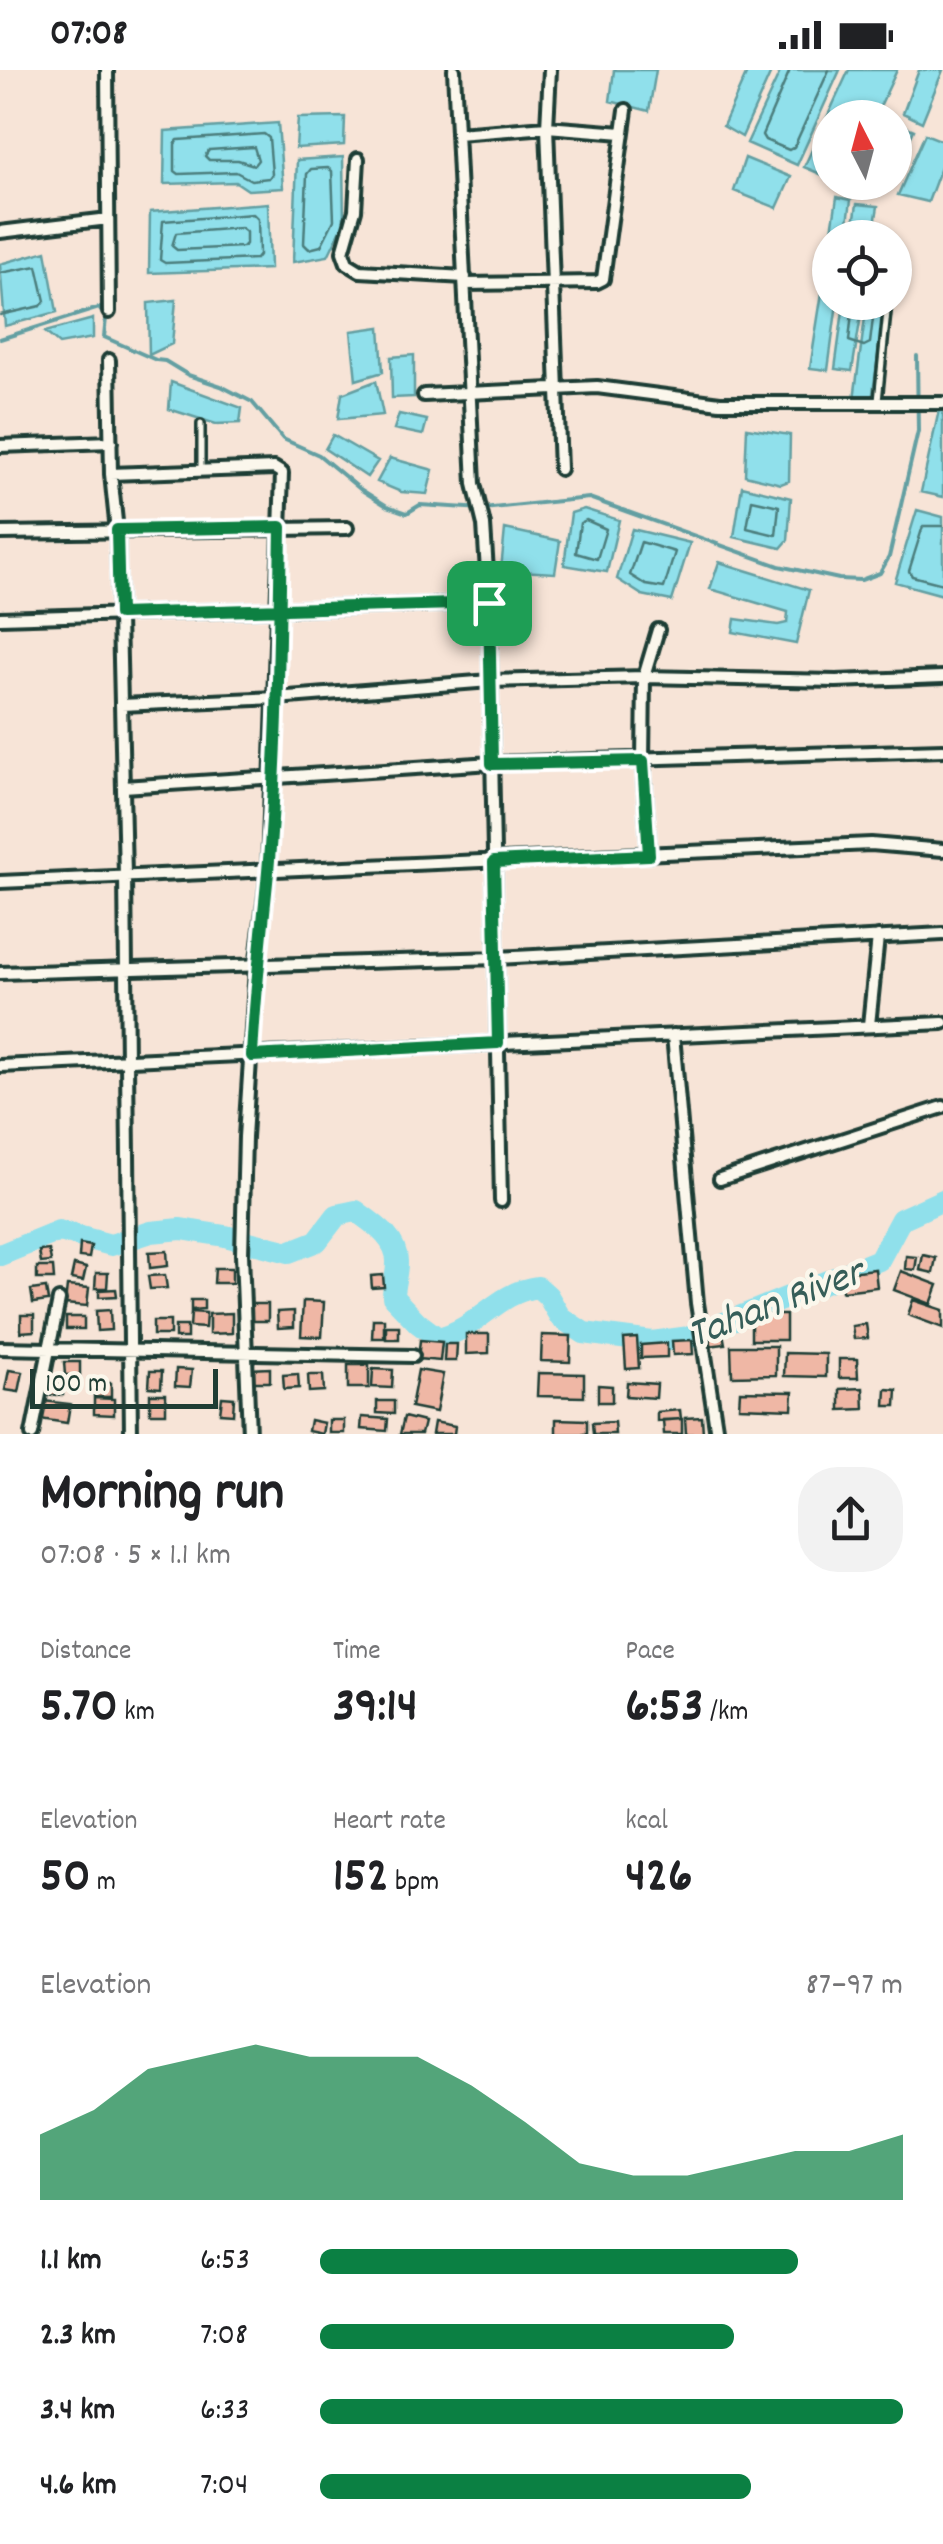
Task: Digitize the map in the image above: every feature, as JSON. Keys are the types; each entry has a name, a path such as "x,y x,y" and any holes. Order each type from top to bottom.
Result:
{"street":[{"path":"107,70 108,312"},
{"path":"454,70 474,484 484,526 489,603 501,1201"},
{"path":"550,70 547,127 560,469"},
{"path":"358,159 355,210 343,252 347,263 360,271 553,284 603,279 626,110"},
{"path":"457,134 547,127 622,133"},
{"path":"0,232 108,219"},
{"path":"109,360 125,876 131,1434"},
{"path":"424,395 597,387 720,402 943,403"},
{"path":"0,446 111,442"},
{"path":"111,474 280,469 282,473 268,871 256,968 245,1137 242,1254 249,1434"},
{"path":"0,533 346,528"},
{"path":"0,618 489,603"},
{"path":"649,855 643,761 644,677 658,630"},
{"path":"121,705 276,698 490,681 644,677 836,681 943,677"},
{"path":"122,787 492,764 943,750"},
{"path":"0,882 872,844 943,850"},
{"path":"0,974 496,958 943,934"},
{"path":"869,1025 878,937"},
{"path":"0,1066 943,1022"},
{"path":"673,1035 697,1303 718,1434"},
{"path":"720,1180 943,1107"},
{"path":"32,1434 59,1300"},
{"path":"0,1348 413,1356"}],"lane":[{"path":"878,401 886,320"},
{"path":"200,424 201,470"}],"water":[{"path":"614,70 656,70 649,111 610,101"},
{"path":"748,70 772,70 742,137 723,126"},
{"path":"781,70 840,70 826,100 812,100 812,132 797,165 747,143"},
{"path":"849,70 897,70 883,100 835,100"},
{"path":"919,70 943,70 922,122 912,117 912,100 908,100"},
{"path":"345,117 344,145 296,148 298,118"},
{"path":"278,123 283,188 248,190 236,182 164,184 165,131"},
{"path":"925,134 943,141 943,162 928,202 912,198 912,163"},
{"path":"812,150 812,170 804,167"},
{"path":"343,157 344,223 328,256 293,262 297,160"},
{"path":"745,158 791,177 777,208 734,191"},
{"path":"837,200 851,200 848,220 834,220"},
{"path":"268,203 270,269 149,273 150,212"},
{"path":"857,204 878,206 876,220 855,220"},
{"path":"46,251 57,312 5,326 0,264"},
{"path":"176,300 172,344 149,355 148,303"},
{"path":"93,319 93,338 59,344 45,332"},
{"path":"818,320 835,320 828,370 810,368"},
{"path":"842,320 860,320 852,371 835,369"},
{"path":"865,320 883,320 872,401 854,399"},
{"path":"380,327 383,372 356,380 351,331"},
{"path":"414,355 414,397 392,398 391,357"},
{"path":"376,381 383,415 338,419 342,394"},
{"path":"171,382 242,408 240,423 216,424 169,409"},
{"path":"939,410 943,411 943,497 921,492"},
{"path":"399,414 427,420 423,435 394,429"},
{"path":"747,428 790,435 789,481 781,484 745,475"},
{"path":"333,435 378,461 367,477 325,449"},
{"path":"390,458 433,470 427,494 401,492 377,482"},
{"path":"742,486 791,498 788,540 781,548 734,537"},
{"path":"584,509 619,520 607,572 564,565 571,513"},
{"path":"917,510 943,517 943,595 895,582"},
{"path":"505,529 560,541 555,573 501,570"},
{"path":"632,529 690,543 672,601 642,595 617,579"},
{"path":"719,562 809,590 796,644 733,632 735,619 778,625 787,623 788,612 710,589"}],"building":[{"path":"80,1244 91,1246 89,1258 79,1257"},
{"path":"49,1250 51,1262 41,1263 39,1251"},
{"path":"167,1251 168,1266 150,1268 149,1252"},
{"path":"923,1255 936,1258 933,1273 920,1270"},
{"path":"906,1256 917,1257 915,1270 905,1269"},
{"path":"74,1265 86,1268 83,1281 71,1279"},
{"path":"37,1267 53,1267 54,1279 37,1279"},
{"path":"215,1268 232,1268 232,1283 214,1283"},
{"path":"875,1269 877,1287 842,1291 840,1273"},
{"path":"901,1271 938,1285 931,1304 894,1290"},
{"path":"96,1273 108,1273 107,1288 95,1288"},
{"path":"165,1275 167,1288 150,1289 148,1276"},
{"path":"383,1275 384,1287 372,1288 371,1276"},
{"path":"67,1286 89,1288 87,1306 65,1304"},
{"path":"46,1288 48,1301 33,1303 31,1290"},
{"path":"116,1289 117,1296 99,1297 99,1290"},
{"path":"191,1300 204,1300 204,1309 191,1310"},
{"path":"913,1300 943,1310 943,1328 908,1315"},
{"path":"303,1301 324,1302 322,1337 301,1336"},
{"path":"250,1304 268,1304 268,1321 250,1321"},
{"path":"110,1310 111,1330 97,1331 96,1311"},
{"path":"294,1311 294,1327 278,1328 277,1312"},
{"path":"191,1312 206,1313 205,1328 190,1327"},
{"path":"232,1313 232,1333 209,1334 209,1314"},
{"path":"21,1315 34,1315 34,1331 21,1332"},
{"path":"751,1315 786,1315 786,1340 751,1340"},
{"path":"66,1317 84,1317 84,1329 66,1329"},
{"path":"373,1319 384,1319 384,1338 372,1338"},
{"path":"153,1321 170,1321 170,1335 153,1335"},
{"path":"866,1324 868,1338 854,1339 852,1326"},
{"path":"175,1326 187,1326 187,1338 175,1338"},
{"path":"386,1326 399,1326 399,1339 386,1339"},
{"path":"723,1333 725,1344 708,1346 707,1335"},
{"path":"466,1334 489,1334 489,1353 466,1354"},
{"path":"542,1335 571,1336 570,1362 541,1361"},
{"path":"637,1338 639,1368 626,1369 624,1339"},
{"path":"420,1340 442,1342 440,1361 418,1359"},
{"path":"692,1340 693,1354 673,1355 672,1341"},
{"path":"667,1343 667,1357 641,1358 641,1345"},
{"path":"445,1344 457,1344 456,1361 444,1361"},
{"path":"731,1346 776,1346 776,1375 732,1376"},
{"path":"785,1353 826,1354 826,1377 784,1376"},
{"path":"839,1359 857,1359 858,1378 839,1378"},
{"path":"64,1362 80,1362 80,1375 65,1375"},
{"path":"348,1365 369,1365 369,1388 348,1388"},
{"path":"270,1368 270,1382 249,1382 249,1369"},
{"path":"176,1369 192,1370 190,1387 175,1386"},
{"path":"373,1369 393,1370 392,1388 372,1387"},
{"path":"9,1370 23,1372 19,1392 5,1390"},
{"path":"418,1370 443,1374 436,1412 411,1407"},
{"path":"150,1371 162,1371 161,1388 149,1387"},
{"path":"538,1373 584,1374 584,1397 537,1396"},
{"path":"298,1374 299,1388 284,1389 283,1375"},
{"path":"308,1375 323,1375 324,1391 309,1392"},
{"path":"627,1382 657,1384 656,1398 626,1396"},
{"path":"94,1383 111,1383 111,1397 94,1397"},
{"path":"50,1384 63,1384 63,1395 49,1395"},
{"path":"598,1385 612,1386 612,1402 598,1402"},
{"path":"863,1388 864,1409 840,1410 840,1389"},
{"path":"886,1389 897,1390 896,1406 885,1406"},
{"path":"740,1391 793,1392 792,1409 739,1407"},
{"path":"150,1394 166,1394 166,1413 150,1413"},
{"path":"222,1397 234,1398 233,1414 220,1413"},
{"path":"94,1398 114,1399 114,1415 94,1414"},
{"path":"43,1401 70,1404 67,1423 40,1419"},
{"path":"377,1401 394,1401 394,1414 377,1413"},
{"path":"680,1410 681,1419 657,1421 657,1412"},
{"path":"362,1417 388,1419 387,1431 361,1429"},
{"path":"404,1417 424,1422 421,1434 400,1434"},
{"path":"702,1417 703,1434 686,1434 685,1418"},
{"path":"556,1419 587,1420 587,1434 556,1434"},
{"path":"682,1419 682,1434 664,1434 663,1420"},
{"path":"310,1420 324,1423 322,1434 308,1431"},
{"path":"329,1420 344,1420 344,1433 329,1433"},
{"path":"434,1422 455,1426 454,1434 432,1434"},
{"path":"614,1422 615,1434 593,1434 592,1423"}],"waterway":[{"path":"0,339 99,308 106,318 104,337 252,402 283,439 319,455 360,489 407,513 420,505 483,509 589,498 779,566 861,580 880,573 889,557 918,431 917,356"},
{"name":"Tahan River","path":"0,1255 59,1231 111,1245 151,1232 181,1229 289,1252 317,1241 337,1215 356,1211 384,1233 394,1247 397,1263 393,1297 438,1338 465,1327 511,1296 538,1287 560,1317 584,1333 652,1342 690,1337 879,1260 901,1219 943,1200"}],"route":[{"path":"489,603 280,610 119,614 117,530 281,527 280,610 268,871 256,968 252,1056 498,1043 494,862 649,855 643,761 492,764 489,603"}]}
